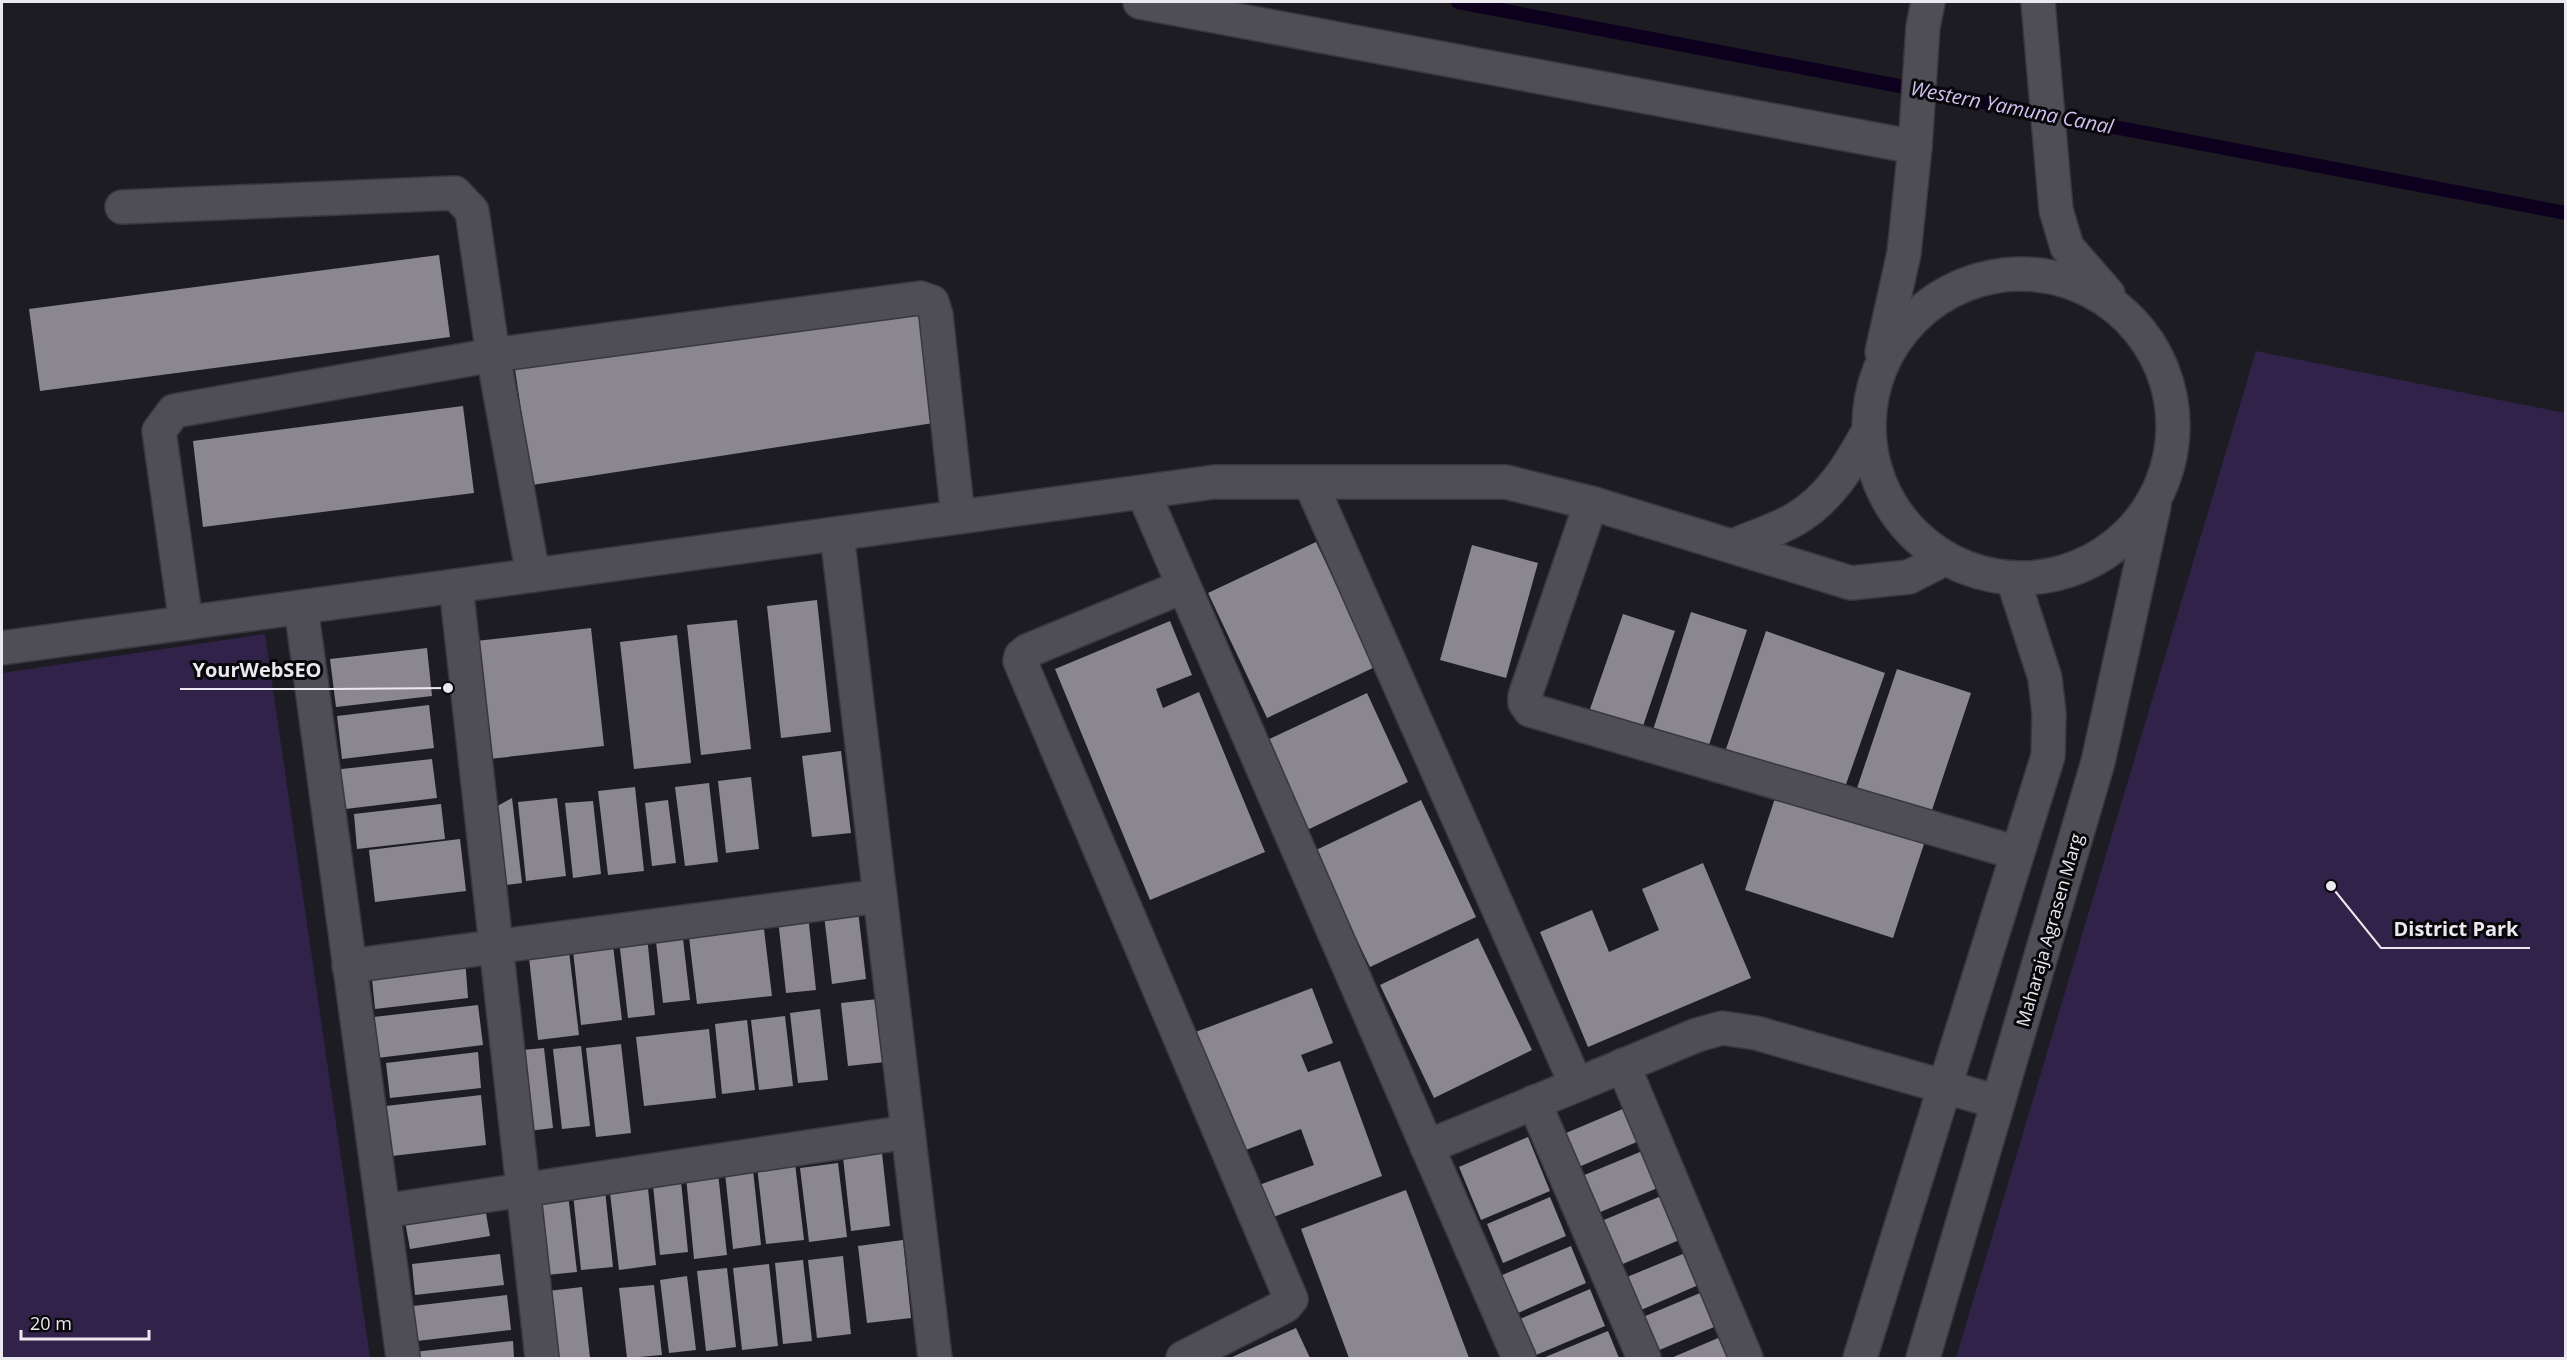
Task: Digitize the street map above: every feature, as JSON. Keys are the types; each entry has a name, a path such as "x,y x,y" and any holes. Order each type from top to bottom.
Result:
{"street":[{"path":"1140,2 1915,147"},
{"path":"1926,14 1904,253 1870,400 1868,432 1879,482 1905,526 1944,559 1978,573 2013,579 2057,575 2097,559 2131,531 2156,496 2172,447 2171,396 2154,349 2067,247 2056,210 2038,2"},
{"path":"122,207 455,193 472,211 493,355 533,575"},
{"path":"1878,369 1904,327 1926,308 1941,296 1985,277 2033,273 2080,284 2121,309"},
{"path":"186,623 159,431 174,411 493,355 920,298 932,302 937,326 958,518"},
{"path":"1732,546 1798,518 1846,473 1868,432"},
{"path":"2,648 1214,482 1506,482 1591,503 1851,583 1910,577 1944,559"},
{"path":"1310,482 1576,1084"},
{"path":"1143,492 1182,587 1519,1359"},
{"name":"Maharaja Agrasen Marg","path":"1923,1359 2098,762 2156,496"},
{"path":"1591,503 1524,696 1525,703 1530,710 2017,853"},
{"path":"837,534 935,1359"},
{"path":"1860,1359 2048,756 2049,714 2045,678 2013,579"},
{"path":"456,586 542,1359"},
{"path":"1182,587 1027,651 1021,656 1020,662 1291,1299 1285,1306 1183,1359"},
{"path":"301,607 403,1359"},
{"path":"350,966 880,896"},
{"path":"1427,1147 1697,1035 1722,1028 1756,1033 1945,1085 1998,1102"},
{"path":"1623,1065 1746,1359"},
{"path":"1534,1102 1644,1359"},
{"path":"383,1211 909,1132"}],"shaded area":[{"path":"2256,351 2565,413 2565,1358 1956,1358"},
{"path":"265,634 370,1358 2,1358 2,673"}],"building":[{"path":"439,255 450,337 40,391 29,309"},
{"path":"923,306 940,422 532,485 515,369"},
{"path":"463,406 474,493 203,527 193,441"},
{"path":"1316,542 1375,667 1267,718 1208,593"},
{"path":"1472,545 1538,563 1506,678 1440,660"},
{"path":"817,600 831,732 781,738 767,606"},
{"path":"1691,612 1747,630 1708,748 1653,730"},
{"path":"1623,614 1675,631 1642,729 1589,712"},
{"path":"737,620 751,749 701,755 687,625"},
{"path":"1170,621 1192,675 1156,689 1163,708 1199,692 1265,852 1150,900 1055,669"},
{"path":"591,628 604,746 489,759 476,641"},
{"path":"1766,631 1885,673 1844,790 1726,749"},
{"path":"677,635 691,763 634,769 620,642"},
{"path":"427,648 432,696 336,707 330,659"},
{"path":"1897,669 1971,693 1929,819 1855,794"},
{"path":"1367,693 1408,782 1305,831 1263,742"},
{"path":"429,705 434,748 342,759 337,716"},
{"path":"841,751 851,833 812,837 802,756"},
{"path":"432,759 437,798 337,810 333,770"},
{"path":"751,777 759,849 726,853 718,781"},
{"path":"709,783 718,862 685,866 675,787"},
{"path":"635,787 644,871 608,875 598,791"},
{"path":"1777,792 1925,841 1893,938 1745,890"},
{"path":"512,798 522,883 497,886 492,809"},
{"path":"557,798 566,876 526,881 518,802"},
{"path":"668,800 676,863 652,866 645,803"},
{"path":"1421,800 1476,917 1370,967 1314,851"},
{"path":"593,801 601,874 573,878 565,803"},
{"path":"441,804 445,839 357,849 354,814"},
{"path":"460,839 466,891 375,902 369,850"},
{"path":"1703,863 1751,978 1588,1047 1540,932 1592,910 1609,952 1659,930 1642,889"},
{"path":"857,902 866,979 832,984 823,906"},
{"path":"808,915 816,990 786,993 778,919"},
{"path":"763,921 772,996 697,1004 688,929"},
{"path":"682,930 690,1000 663,1003 655,933"},
{"path":"647,936 655,1015 628,1018 619,940"},
{"path":"612,937 622,1020 581,1025 572,941"},
{"path":"1478,938 1532,1050 1434,1098 1380,985"},
{"path":"568,943 579,1035 538,1040 528,948"},
{"path":"465,958 468,998 375,1009 371,969"},
{"path":"1312,988 1333,1043 1301,1055 1308,1072 1340,1061 1382,1176 1263,1221 1251,1188 1314,1165 1301,1129 1238,1153 1193,1033"},
{"path":"878,999 885,1062 848,1066 841,1003"},
{"path":"478,1005 483,1045 369,1059 365,1018"},
{"path":"820,1009 828,1080 798,1083 790,1013"},
{"path":"785,1016 793,1086 759,1090 751,1020"},
{"path":"747,1020 755,1090 722,1094 715,1024"},
{"path":"709,1029 716,1098 644,1106 636,1037"},
{"path":"621,1044 631,1133 596,1137 586,1048"},
{"path":"581,1046 590,1126 562,1129 553,1049"},
{"path":"544,1048 553,1128 520,1132 511,1051"},
{"path":"478,1052 481,1088 390,1098 386,1063"},
{"path":"481,1095 486,1145 392,1156 386,1106"},
{"path":"1625,1108 1639,1141 1574,1169 1559,1136"},
{"path":"1528,1137 1550,1191 1481,1220 1459,1167"},
{"path":"1652,1147 1667,1184 1598,1213 1582,1176"},
{"path":"882,1153 890,1226 851,1231 843,1157"},
{"path":"795,1163 804,1240 766,1244 757,1167"},
{"path":"838,1163 847,1237 809,1242 800,1168"},
{"path":"753,1170 761,1245 733,1249 725,1173"},
{"path":"718,1173 727,1255 694,1259 686,1177"},
{"path":"647,1179 656,1265 619,1270 609,1184"},
{"path":"681,1181 688,1252 660,1255 653,1185"},
{"path":"605,1190 613,1267 581,1270 573,1194"},
{"path":"1406,1190 1469,1358 1349,1358 1301,1229"},
{"path":"568,1194 577,1272 536,1276 527,1199"},
{"path":"1666,1194 1684,1238 1618,1266 1599,1222"},
{"path":"1550,1197 1566,1236 1503,1263 1487,1224"},
{"path":"484,1202 490,1236 410,1249 404,1216"},
{"path":"903,1240 911,1318 867,1323 858,1246"},
{"path":"1571,1246 1586,1283 1511,1316 1495,1278"},
{"path":"1690,1251 1703,1283 1641,1310 1627,1277"},
{"path":"500,1254 504,1285 415,1295 412,1264"},
{"path":"843,1256 851,1334 817,1338 808,1260"},
{"path":"803,1260 812,1341 783,1344 775,1263"},
{"path":"769,1264 778,1346 742,1350 733,1268"},
{"path":"727,1268 736,1347 706,1351 697,1271"},
{"path":"687,1276 696,1350 669,1353 660,1280"},
{"path":"654,1285 662,1355 627,1358 619,1288"},
{"path":"582,1287 590,1358 548,1358 540,1292"},
{"path":"1712,1288 1726,1322 1657,1351 1643,1317"},
{"path":"1590,1289 1605,1326 1536,1355 1520,1319"},
{"path":"507,1295 511,1330 417,1341 413,1306"},
{"path":"1296,1328 1310,1358 1230,1358"},
{"path":"1608,1331 1619,1358 1543,1358"},
{"path":"1730,1333 1740,1358 1671,1358"},
{"path":"513,1341 514,1358 415,1358 414,1352"}],"waterway":[{"name":"Western Yamuna Canal","path":"1458,2 2566,213"}],"place":[{"name":"YourWebSEO","path":"448,688"},
{"name":"District Park","path":"2331,886"}]}
